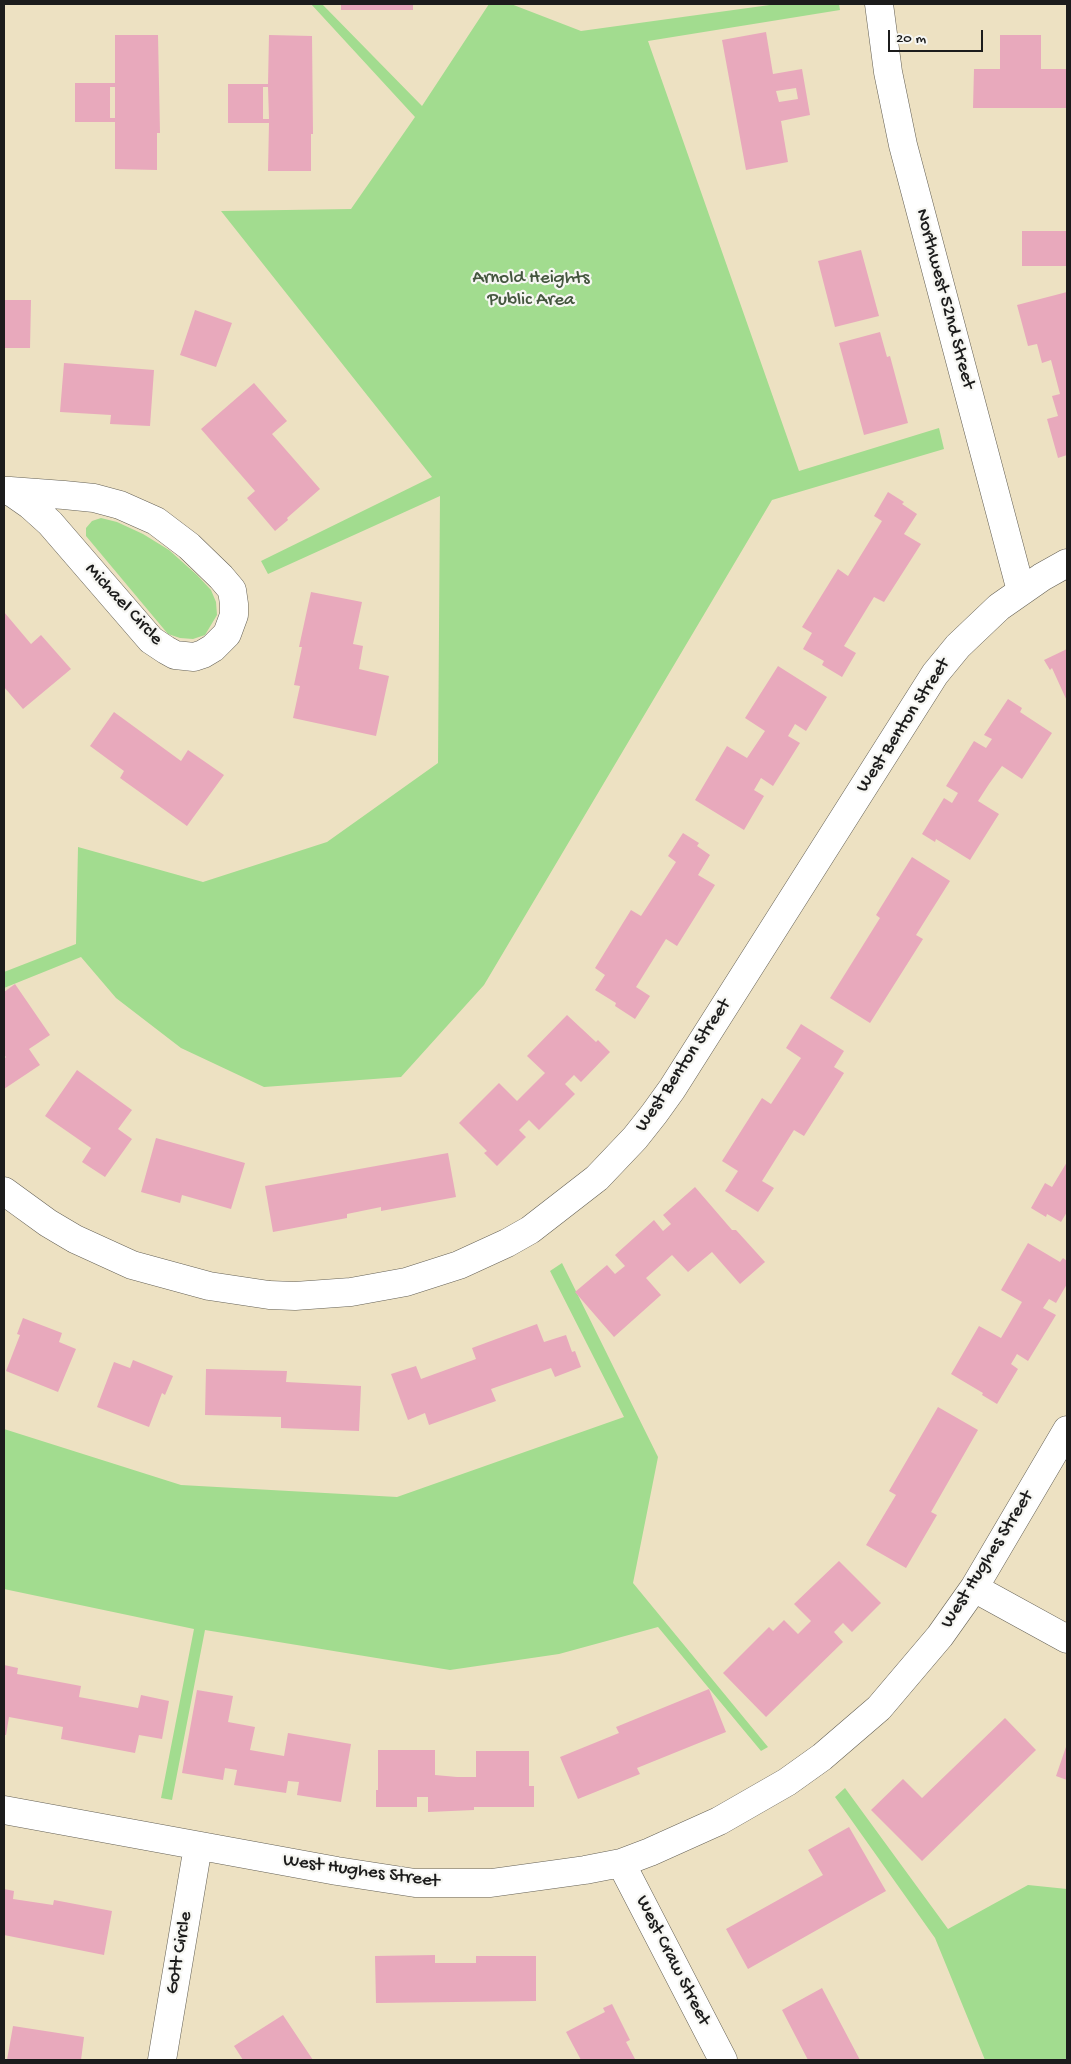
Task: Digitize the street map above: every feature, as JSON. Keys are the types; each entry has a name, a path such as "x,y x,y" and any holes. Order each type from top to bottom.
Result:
{"street":[{"name":"Northwest 52nd Street","path":"879,4 888,72 903,145 1021,591"},
{"name":"Michael Circle","path":"7,491 94,498 120,506 156,521 189,546 232,590 234,615 227,634 213,648 194,657 175,655 166,650 151,640 50,523 30,505 7,491"},
{"name":"West Benton Street","path":"4,1190 48,1223 68,1235 132,1265 209,1286 269,1295 294,1296 344,1293 406,1282 459,1265 500,1247 530,1230 598,1178 635,1138 654,1114 678,1080 935,674 978,625 999,607 1067,563"},
{"name":"West Hughes Street","path":"4,1810 337,1872 415,1883 491,1883 585,1870 621,1862 650,1852 739,1810 787,1782 822,1757 879,1708 940,1636 974,1588 1067,1430"},
{"path":"974,1588 1067,1639"},
{"name":"Gott Circle","path":"162,2060 198,1846"},
{"name":"West Craw Street","path":"621,1862 723,2060"}],"green space":[{"name":"Arnold Heights Public Area","path":"311,4 322,4 422,106 489,4 511,4 581,31 777,4 839,4 840,10 648,41 799,471 939,428 944,449 772,500 484,985 401,1077 264,1087 181,1048 116,998 81,957 4,988 4,972 76,944 78,847 203,882 327,842 438,763 440,496 268,574 261,561 432,477 221,211 351,209 415,117"},
{"path":"101,518 117,522 143,534 169,550 211,590 216,602 217,615 205,635 193,639 180,638 168,634 86,536 86,528 92,521"},
{"path":"562,1263 658,1457 633,1583 768,1747 761,1751 658,1627 559,1654 450,1670 205,1630 172,1800 161,1798 194,1629 4,1589 4,1429 181,1485 397,1497 624,1417 550,1271"},
{"path":"845,1788 948,1929 1028,1885 1067,1889 1067,2060 985,2060 935,1938 835,1797"}],"building":[{"path":"341,4 413,4 413,10 341,10"},
{"path":"766,32 773,74 802,69 810,115 781,121 788,162 746,170 722,40","holes":["796,88 798,99 779,102 776,91"]},
{"path":"115,35 158,35 160,133 157,133 157,170 115,169 115,122 75,122 75,83 115,83","holes":["110,87 115,87 115,118 110,118"]},
{"path":"269,35 312,36 313,134 311,134 311,171 268,171 269,123 228,123 228,84 268,84","holes":["263,87 268,87 269,119 263,119"]},
{"path":"1000,35 1041,35 1041,69 1067,69 1067,108 973,108 974,69 1000,69"},
{"path":"1022,231 1067,231 1067,266 1022,266"},
{"path":"861,250 879,316 835,327 818,261"},
{"path":"1067,292 1067,455 1058,458 1047,419 1058,416 1052,396 1060,394 1051,360 1042,363 1037,344 1028,346 1017,305"},
{"path":"4,300 31,300 30,348 4,348"},
{"path":"195,310 232,323 216,367 180,355"},
{"path":"880,332 887,357 890,356 908,423 864,435 839,343"},
{"path":"64,363 154,370 150,426 110,424 111,415 60,412"},
{"path":"254,383 287,421 272,434 320,489 275,531 247,498 255,491 201,429"},
{"path":"888,492 904,502 902,504 917,514 904,534 921,544 884,602 874,597 844,646 856,653 842,677 822,665 824,661 803,649 812,633 802,627 838,569 848,576 882,521 874,516"},
{"path":"311,592 362,602 353,644 363,646 359,669 389,676 376,736 293,718 300,686 294,685 302,647 299,647"},
{"path":"4,612 31,644 41,635 71,669 23,709 4,687"},
{"path":"1067,649 1067,701 1052,668 1050,670 1044,660"},
{"path":"778,666 827,697 806,731 795,724 788,736 800,743 773,786 761,778 754,790 764,796 744,830 695,800 727,746 747,758 765,731 745,718"},
{"path":"1008,699 1022,708 1020,712 1052,733 1022,779 1002,766 978,801 999,814 970,860 936,839 935,842 922,834 944,798 952,803 958,793 946,786 974,741 986,748 992,739 984,735"},
{"path":"114,712 181,761 188,750 224,775 187,826 120,778 124,771 90,746"},
{"path":"683,833 699,843 697,846 710,855 698,875 715,885 677,946 666,939 636,987 650,996 635,1019 615,1006 616,1003 595,990 605,975 595,968 631,910 641,916 676,862 668,856"},
{"path":"912,857 950,881 916,935 923,939 870,1023 830,998 880,918 876,915"},
{"path":"15,984 50,1035 29,1049 40,1065 4,1089 4,1059 6,1057 4,1055 4,992"},
{"path":"567,1015 596,1042 598,1040 610,1052 581,1082 574,1075 565,1084 575,1094 539,1130 529,1120 519,1130 526,1137 497,1166 484,1153 487,1151 459,1123 499,1083 517,1101 545,1073 527,1056"},
{"path":"801,1024 844,1051 834,1067 844,1073 804,1136 794,1130 762,1181 774,1188 758,1212 725,1191 738,1171 722,1161 762,1098 771,1104 801,1058 786,1048"},
{"path":"77,1070 132,1110 118,1129 132,1139 105,1177 82,1162 91,1148 45,1116"},
{"path":"156,1138 245,1163 231,1209 182,1195 180,1203 141,1192"},
{"path":"448,1153 456,1197 381,1211 381,1207 347,1214 347,1218 273,1232 265,1186"},
{"path":"1067,1162 1067,1212 1061,1222 1047,1214 1046,1217 1031,1208 1045,1183 1052,1187"},
{"path":"695,1187 732,1230 736,1230 765,1262 740,1284 712,1252 688,1272 672,1255 646,1278 661,1295 614,1337 575,1292 607,1265 615,1274 625,1266 615,1255 654,1220 663,1231 671,1224 663,1215"},
{"path":"1028,1243 1060,1262 1063,1258 1067,1261 1067,1284 1056,1303 1049,1299 1043,1308 1056,1315 1028,1361 1017,1354 1011,1364 1018,1369 997,1404 982,1395 983,1393 951,1374 979,1326 1001,1338 1011,1321 1022,1302 1001,1290"},
{"path":"23,1318 62,1333 59,1342 76,1349 58,1392 6,1371 20,1335 17,1334"},
{"path":"537,1324 544,1342 566,1335 572,1352 575,1351 581,1367 555,1377 551,1368 491,1389 496,1401 429,1425 425,1413 408,1420 391,1374 416,1366 421,1379 476,1359 472,1348"},
{"path":"133,1360 173,1376 165,1395 162,1393 149,1427 97,1407 114,1362 130,1368"},
{"path":"206,1369 287,1371 286,1382 361,1386 359,1431 281,1428 281,1417 205,1415"},
{"path":"938,1407 978,1430 931,1512 937,1515 906,1568 866,1545 896,1495 889,1491"},
{"path":"839,1561 881,1603 852,1632 843,1623 834,1632 843,1642 766,1717 723,1673 769,1627 773,1631 784,1620 798,1634 811,1621 794,1604"},
{"path":"4,1665 18,1668 17,1674 81,1686 79,1697 138,1708 141,1695 169,1701 162,1739 139,1735 135,1753 61,1739 63,1727 9,1717 6,1735 4,1735"},
{"path":"709,1689 726,1732 637,1768 640,1774 578,1799 560,1757 619,1733 616,1727"},
{"path":"197,1690 233,1696 228,1722 255,1727 250,1750 284,1756 288,1733 351,1744 341,1802 297,1795 299,1782 288,1781 286,1793 234,1785 237,1770 225,1768 223,1780 182,1773"},
{"path":"1005,1718 1036,1750 922,1861 871,1810 903,1779 922,1798"},
{"path":"1067,1744 1067,1780 1056,1776"},
{"path":"378,1750 435,1750 435,1775 457,1777 476,1777 476,1751 529,1751 529,1786 534,1786 534,1807 474,1807 474,1810 428,1812 428,1797 417,1797 417,1807 376,1807"},
{"path":"849,1827 886,1891 748,1969 726,1929 823,1875 808,1850"},
{"path":"4,1889 14,1891 13,1899 53,1905 54,1900 112,1911 104,1955 4,1935"},
{"path":"435,1955 435,1963 476,1963 476,1956 536,1956 536,2001 376,2003 375,1956"},
{"path":"822,1988 860,2060 808,2060 782,2010"},
{"path":"612,2004 630,2040 626,2042 635,2059 581,2060 566,2032 605,2012 603,2008"},
{"path":"283,2015 313,2060 243,2060 234,2046"},
{"path":"13,2026 84,2037 81,2060 7,2060"}]}
